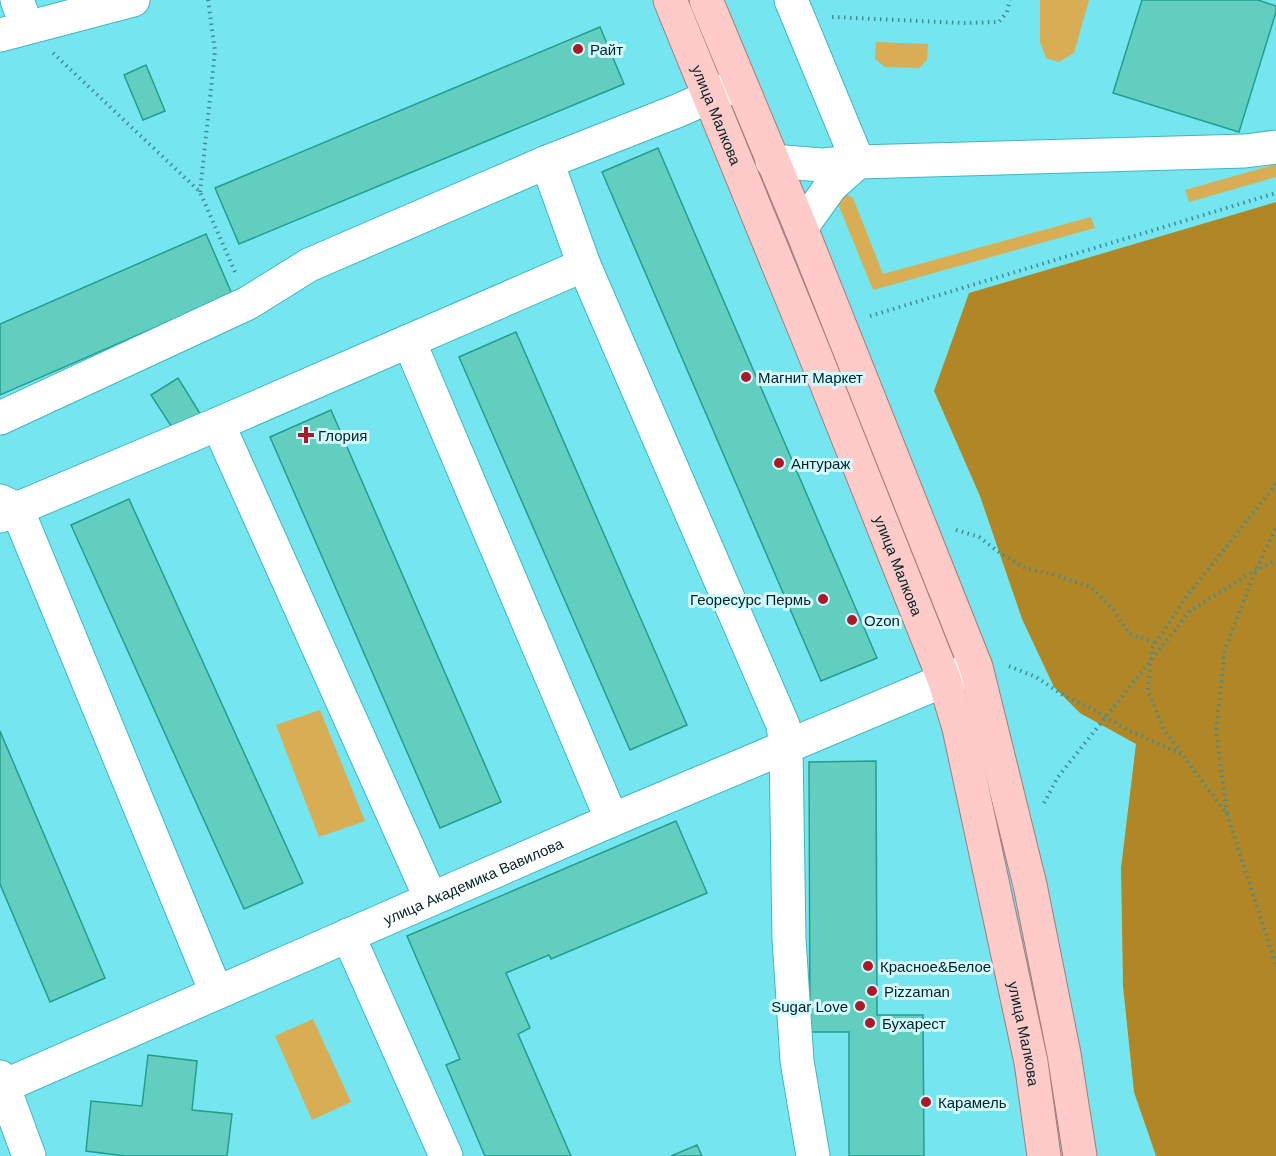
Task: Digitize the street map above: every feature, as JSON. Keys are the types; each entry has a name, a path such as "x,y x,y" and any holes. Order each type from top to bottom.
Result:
{"main road":[{"name":"улица Малкова","path":"670,0 944,679 958,728 1031,1062 1044,1156"},
{"path":"706,0 772,161 989,665 1064,1054 1080,1156"}],"street":[{"path":"15,21 133,0"},
{"path":"791,0 858,162"},
{"path":"0,418 248,303 309,265 547,162 740,83"},
{"path":"772,161 822,165 858,162 1245,151 1276,147"},
{"path":"547,162 584,265 781,718 786,748 789,939 797,1060 813,1156"},
{"path":"801,228 831,186 858,162"},
{"path":"216,992 6,509 218,424 584,265"},
{"path":"410,341 612,820"},
{"path":"218,424 431,899"},
{"name":"улица Академика Вавилова","path":"28,1156 2,1082 944,679 989,665"},
{"path":"348,935 446,1156"}],"path":[{"path":"200,192 215,51 208,0"},
{"path":"827,8 833,18 999,22 1007,12 1010,0"},
{"path":"15,21 200,192 248,303"},
{"path":"866,317 1276,193"},
{"path":"1227,814 1164,730 1148,690 1152,648 1187,596 1276,484"},
{"path":"1276,527 1256,570 1225,649 1216,731 1227,814 1276,967"},
{"path":"950,529 979,537 1027,569 1053,574 1091,587 1111,607 1130,634 1156,643"},
{"path":"1041,809 1058,777 1190,611 1276,560"},
{"path":"989,665 1036,677 1063,695 1161,747 1183,755"}],"shaded area":[{"path":"1040,0 1089,0 1074,53 1059,62 1046,58 1040,42"},
{"path":"876,42 928,44 927,60 919,68 885,67 875,59"},
{"path":"1276,164 1276,177 1189,202 1185,190"},
{"path":"834,194 846,194 853,198 883,274 1091,217 1095,228 873,290"},
{"path":"1276,202 1276,1156 1156,1156 1134,1092 1123,986 1121,868 1136,744 1080,713 1054,687 1022,619 980,496 934,391 969,293"},
{"path":"320,710 365,821 319,837 276,725"},
{"path":"313,1019 351,1102 312,1120 275,1036"}],"building":[{"path":"1142,0 1258,0 1276,6 1239,132 1113,93"},
{"path":"600,27 624,84 239,244 215,188"},
{"path":"146,65 165,111 143,120 124,75"},
{"path":"658,148 877,658 821,681 602,172"},
{"path":"206,234 232,294 0,395 0,324"},
{"path":"516,332 687,725 630,750 459,357"},
{"path":"178,378 201,415 175,432 151,395"},
{"path":"331,410 501,802 440,828 270,437"},
{"path":"129,499 303,883 244,909 71,525"},
{"path":"0,731 105,978 50,1002 0,884"},
{"path":"876,761 877,1015 923,1015 924,1156 849,1156 849,1032 810,1032 809,762"},
{"path":"676,821 707,893 551,959 549,955 506,973 530,1028 518,1034 571,1156 485,1156 446,1065 460,1059 407,936"},
{"path":"148,1055 197,1061 192,1110 232,1114 227,1156 125,1156 86,1151 91,1101 142,1106"},
{"path":"697,1145 702,1156 671,1156"}],"place":[{"name":"Райт","path":"578,49"},
{"name":"Магнит Маркет","path":"746,377"},
{"name":"Глория","path":"306,435"},
{"name":"Антураж","path":"779,463"},
{"name":"Георесурс Пермь","path":"823,599"},
{"name":"Ozon","path":"852,620"},
{"name":"Красное&Белое","path":"868,966"},
{"name":"Pizzaman","path":"872,991"},
{"name":"Sugar Love","path":"860,1006"},
{"name":"Бухарест","path":"870,1023"},
{"name":"Карамель","path":"926,1102"}]}
